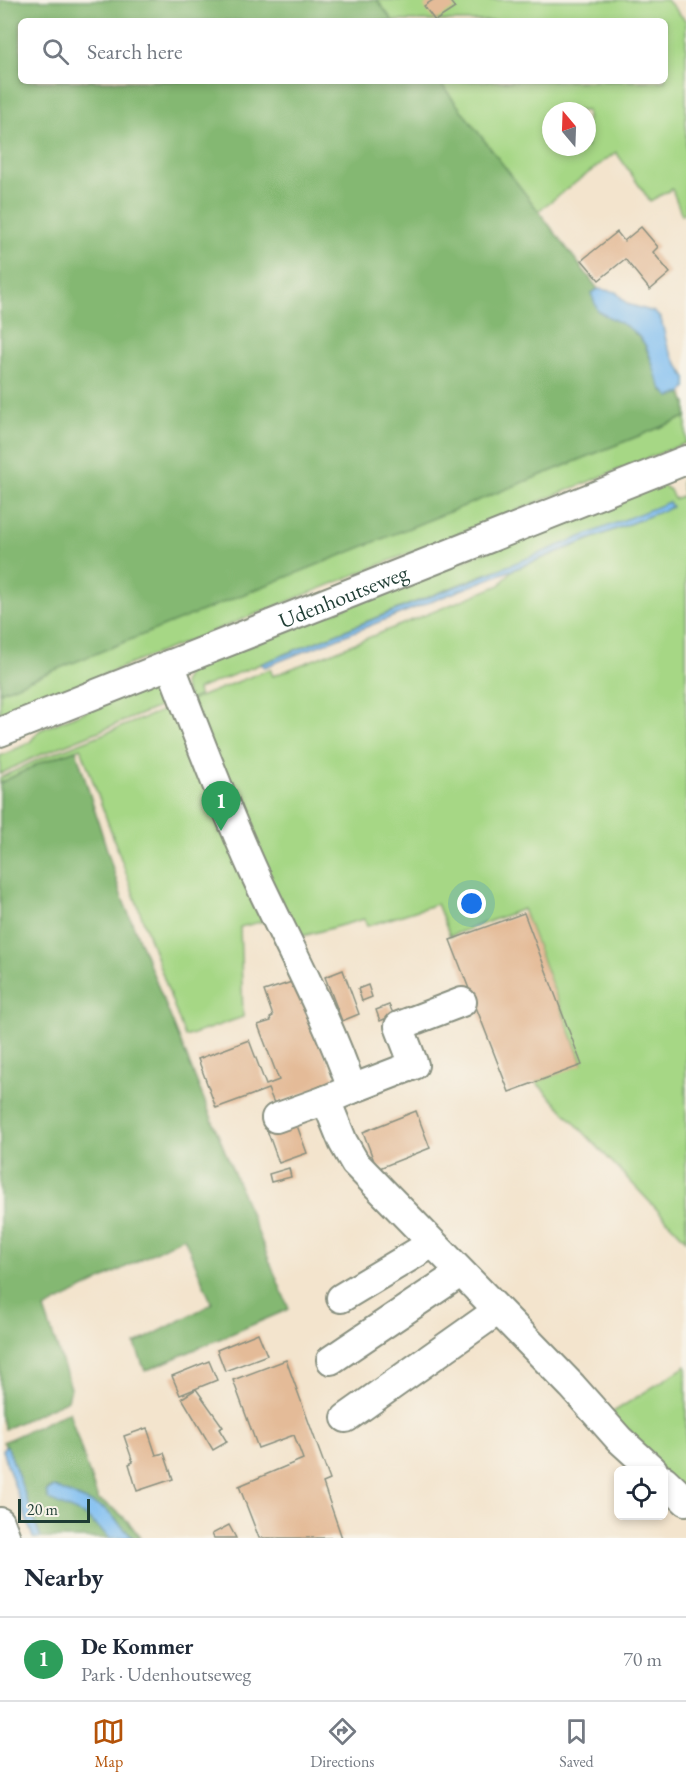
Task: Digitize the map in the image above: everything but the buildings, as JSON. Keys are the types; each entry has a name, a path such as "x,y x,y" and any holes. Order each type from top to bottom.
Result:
{"street":[{"name":"Udenhoutseweg","path":"0,732 686,460"},
{"path":"170,664 253,871 320,1006 339,1094 343,1142 355,1163 431,1244 572,1386 619,1439 649,1466"},
{"path":"276,1118 414,1065 399,1026 462,1002"},
{"path":"341,1298 431,1244"},
{"path":"331,1360 460,1273"},
{"path":"346,1418 497,1311"},
{"path":"668,1485 686,1501"},
{"path":"0,1522 6,1538"}],"green space":[{"path":"0,0 377,0 391,18 18,18 18,84 441,84 598,289 591,293 607,316 629,327 644,343 663,391 670,397 682,393 686,404 686,417 0,692"},
{"path":"377,0 667,0 686,21 686,212 682,215 672,189 650,201 616,152 538,211 441,84 668,84 668,18 391,18"},
{"path":"686,417 686,443 0,716 0,692"},
{"path":"686,473 686,1240 536,1082 582,1064 523,909 450,936 437,904 367,926 364,919 292,939 280,917 240,927 243,1017 185,1037 81,748 40,763 0,783 0,778 39,759 172,707 169,703 37,756 0,774 0,756 29,743 40,730 156,683 164,685 174,707 270,669 273,676 500,585 511,571 672,507 480,576 198,689 199,696 189,700 183,684 189,670 659,483 670,490 674,499 684,495 681,484"},
{"path":"76,750 121,895 289,1309 145,1371 135,1344 212,1304 184,1237 44,1309 71,1388 68,1400 5,1429 0,1414 0,783 40,763"},
{"path":"686,1366 686,1494 668,1477 668,1466 657,1466 605,1417"},
{"path":"69,1412 98,1500 122,1516 140,1538 133,1538 105,1509 53,1487 47,1490 47,1497 85,1516 110,1538 41,1538 8,1448 3,1442"}],"water":[{"path":"598,289 616,292 627,304 654,312 661,319 668,348 686,378 686,388 682,393 670,397 664,392 644,343 628,328 598,311 591,293"},
{"path":"669,502 672,507 264,667 261,664"},
{"path":"5,1446 8,1448 41,1538 33,1538 2,1450"},
{"path":"54,1487 105,1509 133,1538 110,1538 85,1516 49,1500 46,1492"}],"place":[{"name":"De Kommer","path":"221,831"}]}
